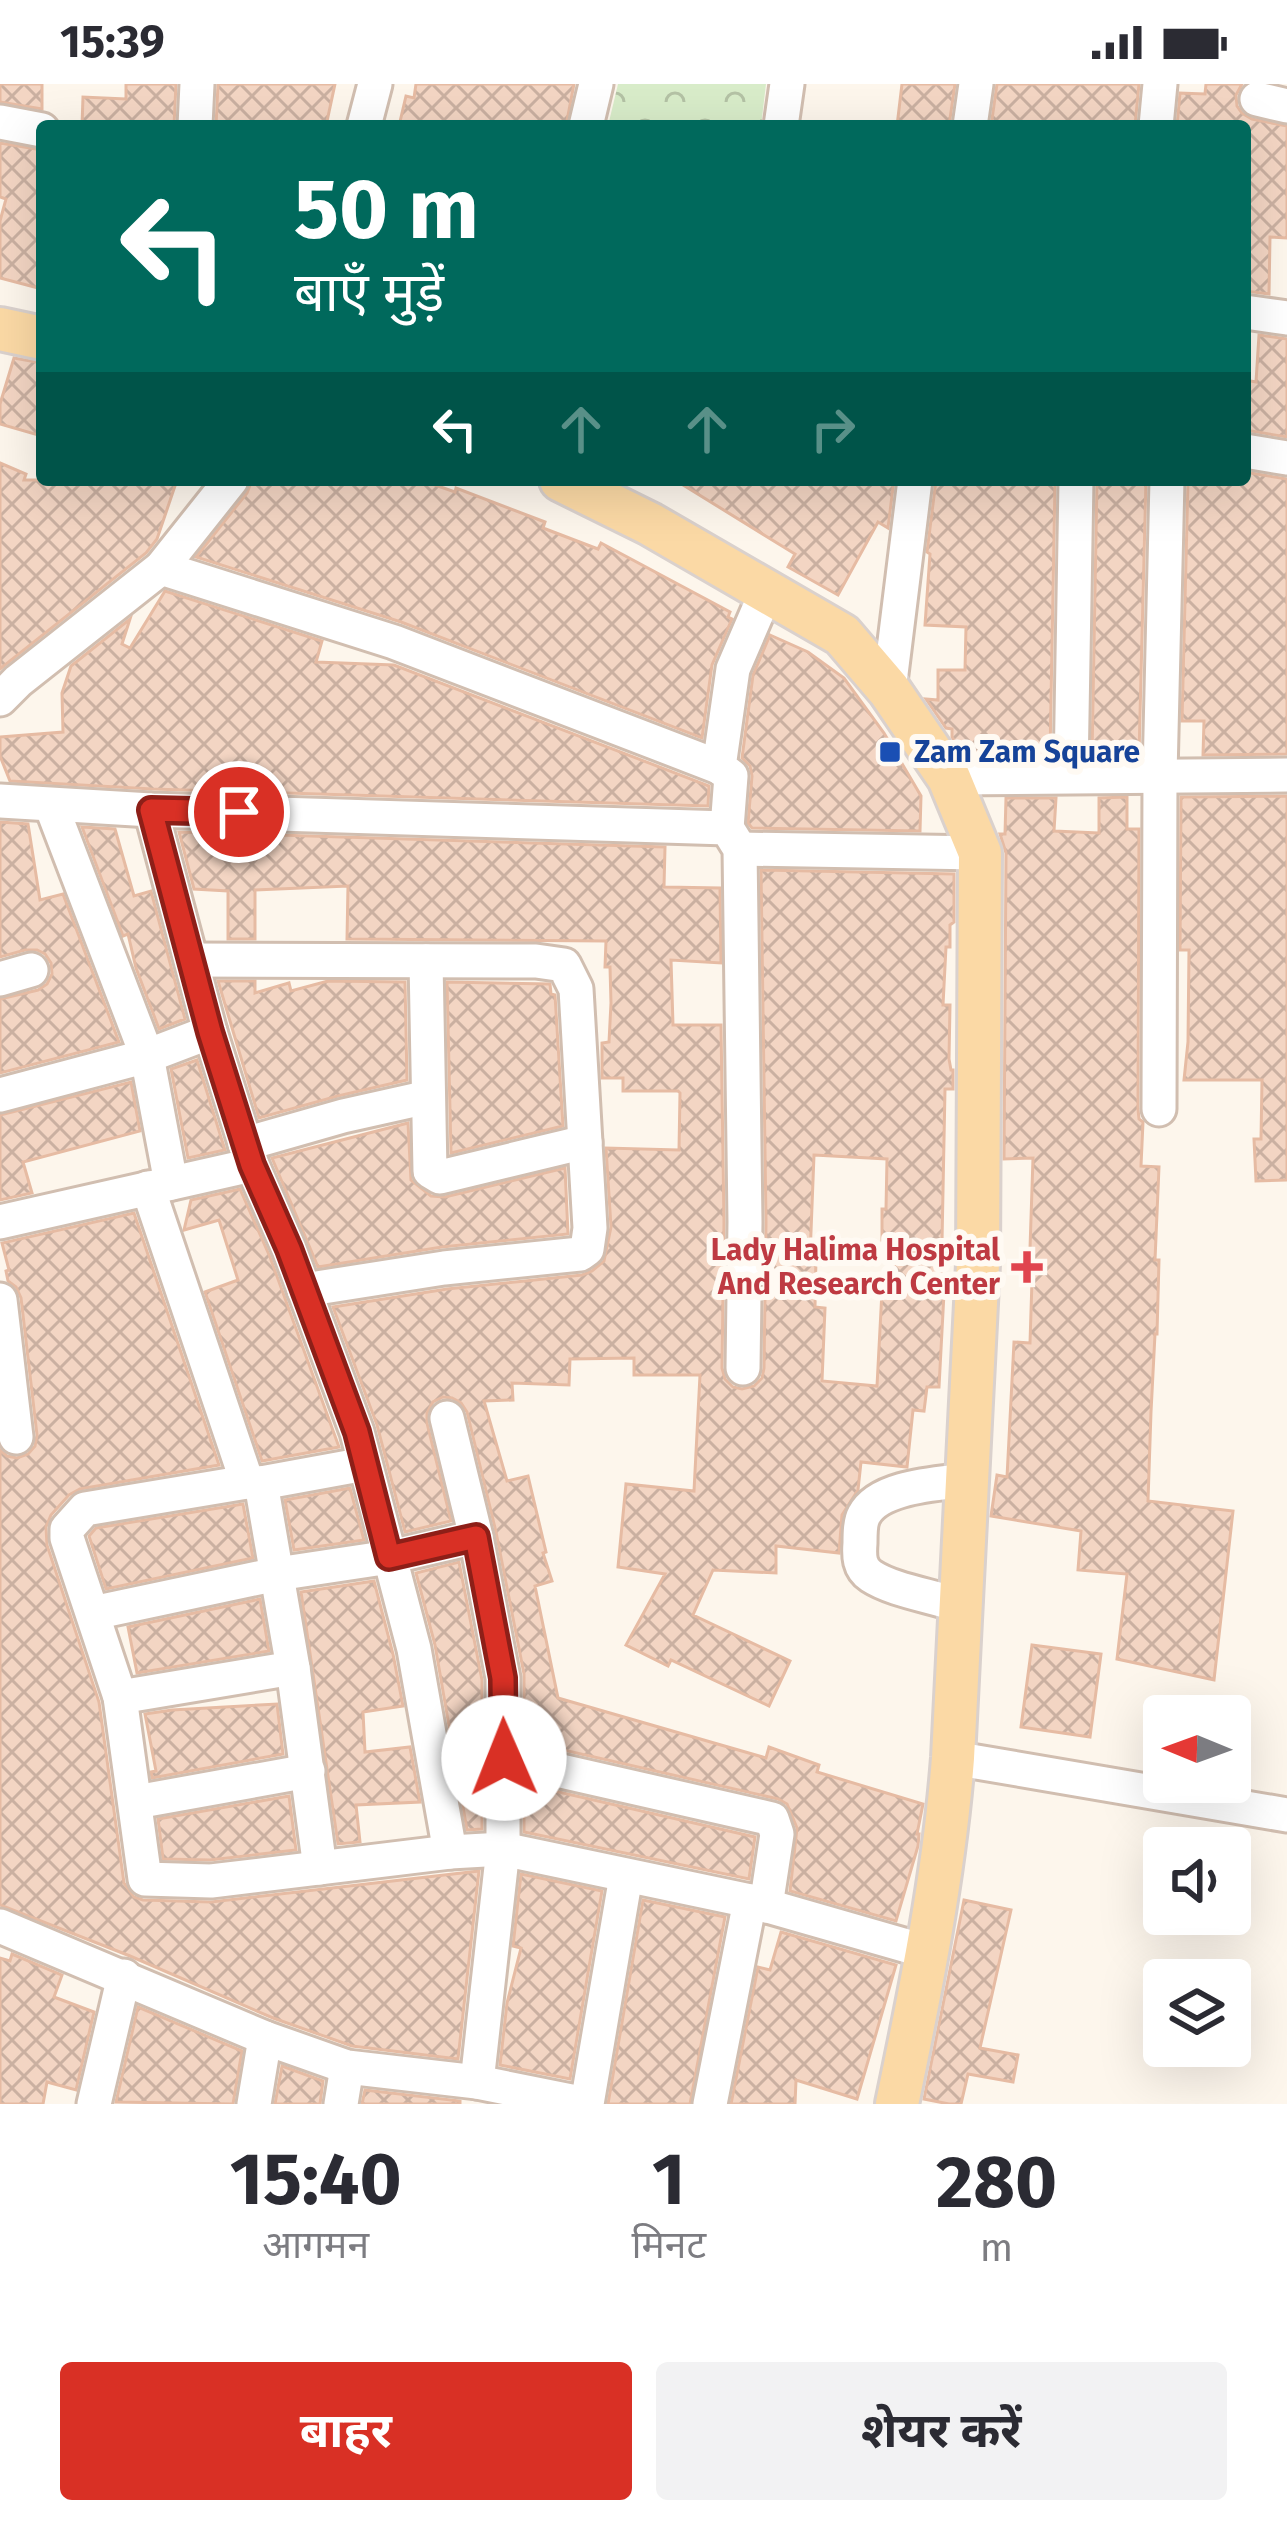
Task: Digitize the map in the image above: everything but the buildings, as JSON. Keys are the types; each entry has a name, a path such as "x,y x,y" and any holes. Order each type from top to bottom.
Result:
{"main road":[{"path":"0,329 36,337"},
{"path":"573,486 650,524 842,635 889,689 949,778 980,853 978,1264 952,1758 948,1819 907,2101"}],"street":[{"path":"195,120 196,84"},
{"path":"366,120 375,84"},
{"path":"587,120 596,84"},
{"path":"782,120 787,84"},
{"path":"971,120 976,84"},
{"path":"1157,120 1160,84"},
{"path":"0,122 36,129"},
{"path":"1251,313 1287,318"},
{"path":"1251,453 1287,458"},
{"path":"0,699 161,568 225,486"},
{"path":"889,689 914,486"},
{"path":"1071,775 1076,486"},
{"path":"1159,1109 1167,486"},
{"path":"161,568 394,642 719,767 731,776 745,1222 743,1368"},
{"path":"719,767 733,669 767,590"},
{"path":"949,778 1287,775"},
{"path":"2,796 51,805 980,853"},
{"path":"51,805 147,1056 160,1185 254,1482 278,1574 320,1868"},
{"path":"151,810 210,1032 249,1154 357,1432 414,1649 450,1852"},
{"path":"192,960 536,961 564,965 576,989 590,1228 587,1249 580,1254 444,1268 304,1290"},
{"path":"426,961 430,1171 434,1176 585,1142"},
{"path":"0,1095 147,1056 210,1032"},
{"path":"0,1222 160,1185 343,1116 428,1097"},
{"path":"0,1300 16,1437"},
{"path":"447,1418 503,1678 503,1849 465,2088"},
{"path":"365,1463 85,1509 67,1528 120,1697 145,1879 211,1881 503,1849 690,1886 928,1952"},
{"path":"960,1606 867,1574 860,1562 860,1544 862,1517 874,1503 897,1491 967,1480"},
{"path":"93,1613 476,1537"},
{"path":"120,1697 293,1668"},
{"path":"504,1758 772,1819 777,1834 710,2104"},
{"path":"952,1758 1287,1815"},
{"path":"136,1802 308,1771"},
{"path":"1,1930 347,2067 586,2104 626,1876"},
{"path":"94,2104 124,1976"},
{"path":"254,2104 265,2038"},
{"path":"341,2104 347,2067"}],"green space":[{"path":"618,84 766,84 762,120 609,120"}],"place":[{"name":"Zam Zam Square","path":"890,752"},
{"name":"Lady Halima Hospital And Research Center","path":"1027,1267"}],"route":[{"path":"239,812 151,810 210,1032 252,1165 289,1249 357,1432 389,1557 476,1537 503,1678 504,1758"}]}
